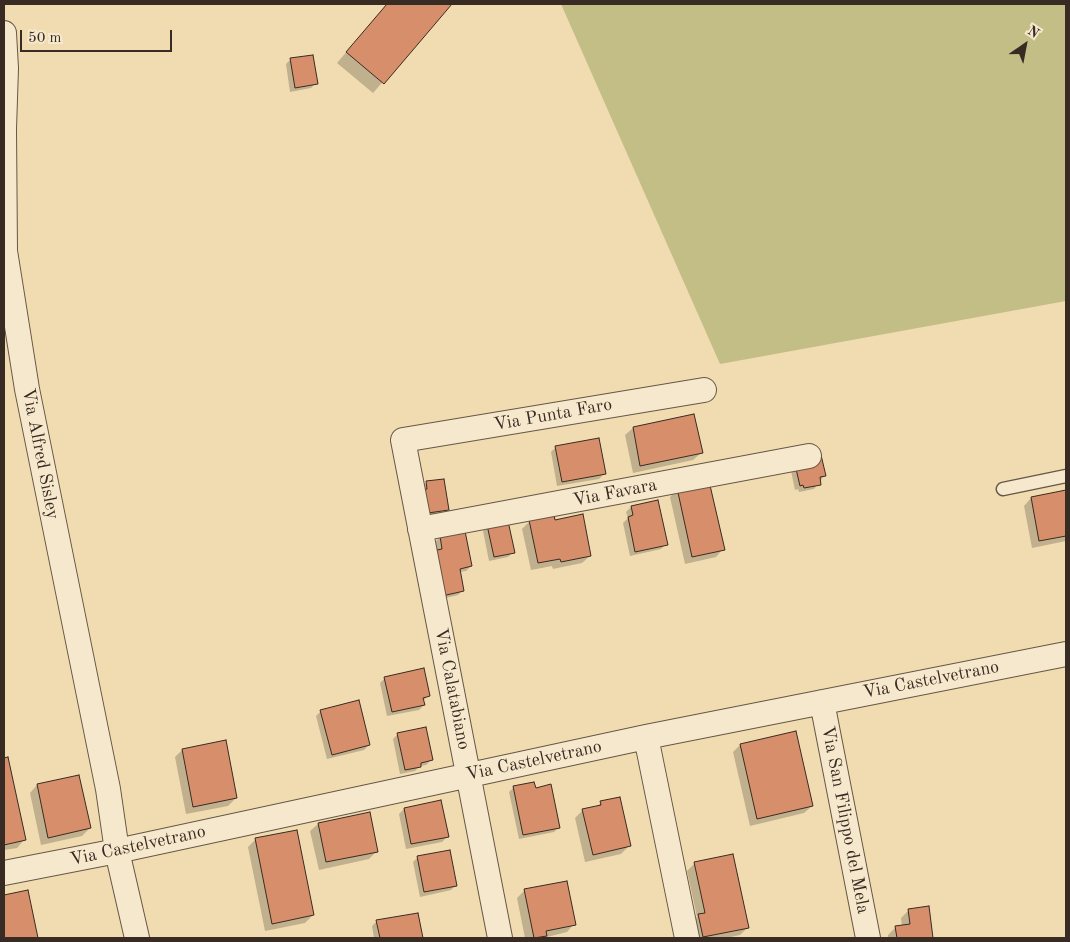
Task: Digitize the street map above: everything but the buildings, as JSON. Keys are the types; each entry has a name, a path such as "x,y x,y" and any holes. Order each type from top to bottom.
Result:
{"street":[{"name":"Via Alfred Sisley","path":"4,44 5,251 27,389 106,779 117,851 136,938"},
{"name":"Via Punta Faro","path":"403,440 704,390"},
{"name":"Via Calatabiano","path":"403,440 500,938"},
{"name":"Via Favara","path":"420,529 809,456"},
{"name":"Via Castelvetrano","path":"4,874 646,737 1066,654"},
{"name":"Via San Filippo del Mela","path":"822,702 868,938"},
{"path":"646,737 687,938"}],"lane":[{"path":"1003,489 1066,476"}],"shaded area":[{"path":"561,4 1066,4 1066,301 720,364"}]}
